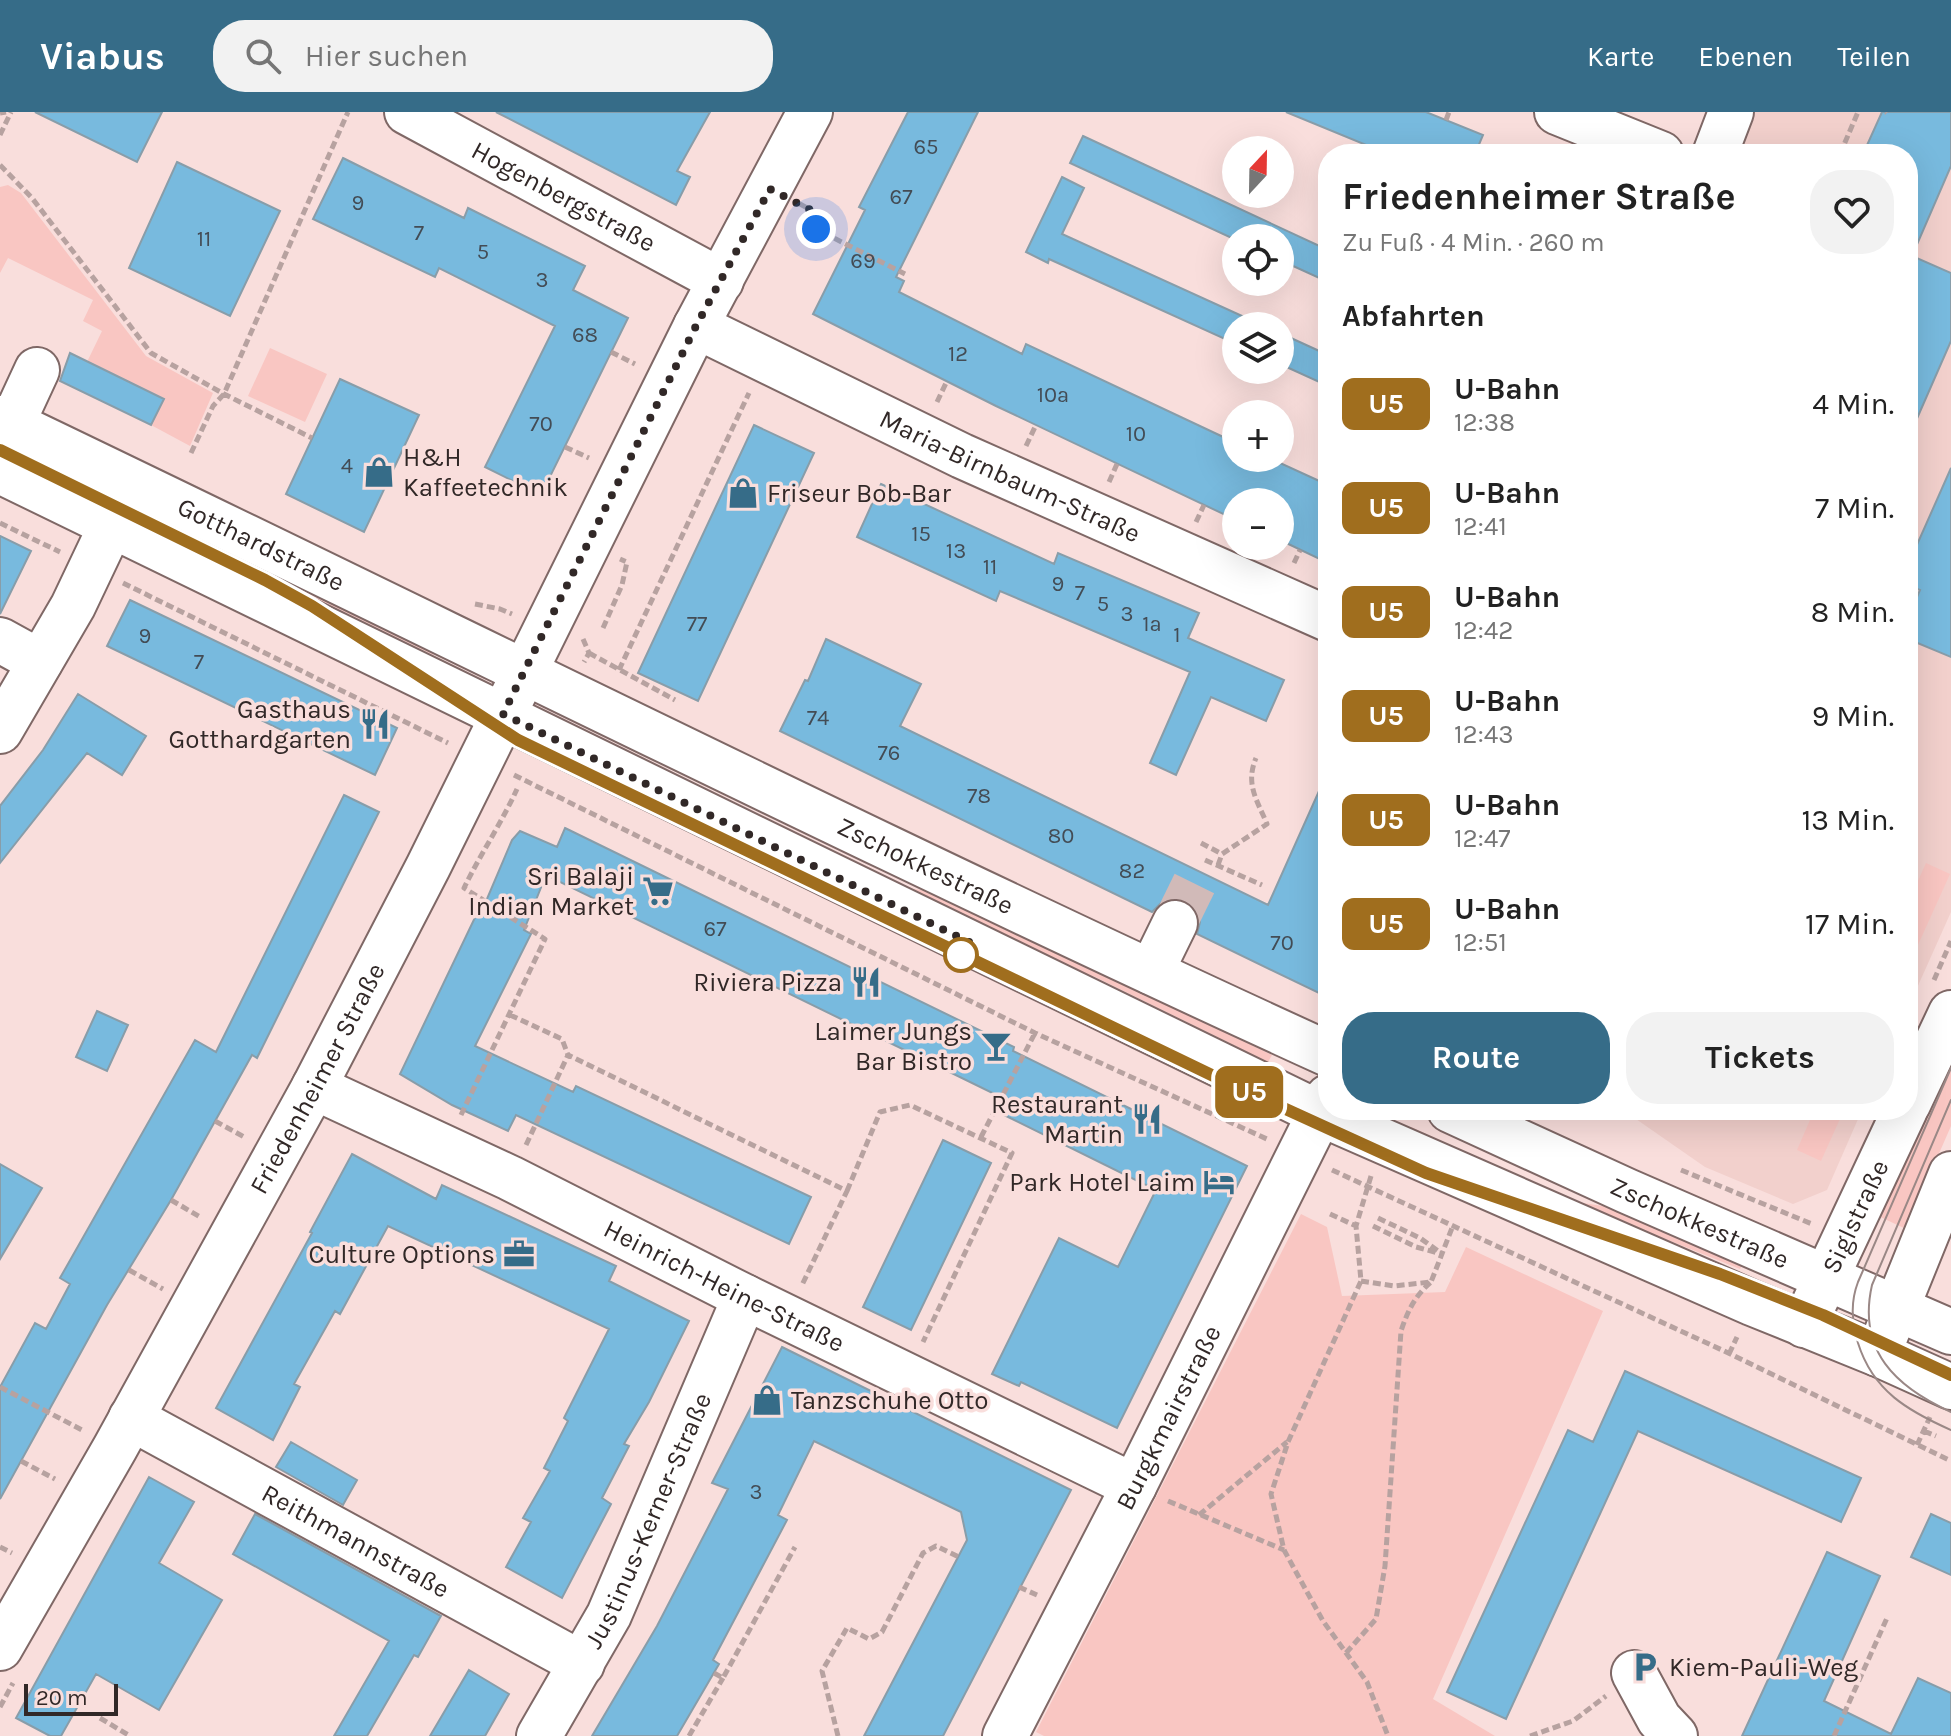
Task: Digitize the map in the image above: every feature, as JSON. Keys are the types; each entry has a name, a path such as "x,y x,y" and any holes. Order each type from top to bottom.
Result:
{"street":[{"name":"Hogenbergstraße","path":"407,112 721,281"},
{"name":"Friedenheimer Straße","path":"0,1648 314,1087 428,867 696,326 810,112"},
{"path":"1719,144 1731,112"},
{"path":"1568,114 1638,144"},
{"name":"Maria-Birnbaum-Straße","path":"696,326 962,456 1318,615"},
{"path":"6,421 37,370"},
{"name":"Gotthardstraße","path":"6,421 524,671"},
{"name":"Gotthardstraße","path":"0,471 503,714"},
{"path":"0,731 73,606 112,524"},
{"path":"0,640 40,662"},
{"name":"Zschokkestraße","path":"524,671 1318,1049"},
{"name":"Zschokkestraße","path":"503,714 1318,1102"},
{"path":"1151,972 1175,923"},
{"path":"1918,1083 1951,1013"},
{"name":"Heinrich-Heine-Straße","path":"314,1087 510,1178 745,1297 1134,1486"},
{"name":"Burgkmairstraße","path":"1005,1736 1134,1486 1318,1116"},
{"name":"Zschokkestraße","path":"1357,1120 1804,1325 1951,1387"},
{"name":"Zschokkestraße","path":"1472,1120 1627,1191 1836,1257 1896,1307 1951,1332"},
{"name":"Siglstraße","path":"1804,1325 1900,1120"},
{"path":"1878,1354 1951,1174"},
{"name":"Justinus-Kerner-Straße","path":"539,1736 609,1615 745,1297"},
{"name":"Reithmannstraße","path":"131,1418 582,1664"},
{"path":"1634,1673 1659,1719 1675,1736"}],"path":[{"path":"0,113 8,112 0,135"},
{"path":"191,453 213,406 224,394 348,112"},
{"path":"1446,120 1449,112"},
{"path":"1844,144 1858,112"},
{"path":"0,165 32,198 151,353 312,438"},
{"path":"770,189 822,216 816,229 905,274"},
{"path":"619,670 765,360"},
{"path":"0,523 458,748"},
{"path":"603,628 622,585 624,568"},
{"path":"1218,865 1222,854 1267,824 1253,791 1250,773 1256,758"},
{"path":"530,783 1035,1033 1722,1350 1951,1461"},
{"path":"445,1148 545,939 464,888 517,789"},
{"path":"1201,843 1222,854"},
{"path":"1205,860 1262,885"},
{"path":"510,1015 562,1039 568,1055 847,1191"},
{"path":"981,1137 1035,1033"},
{"path":"510,1178 568,1055"},
{"path":"786,1317 847,1191 880,1112 910,1105 981,1137 1012,1153 908,1376"},
{"path":"215,1121 253,1142"},
{"path":"1674,1167 1836,1257"},
{"path":"1373,1172 1356,1226 1361,1281 1288,1442 1271,1494 1284,1550 1323,1621 1367,1682 1388,1736"},
{"path":"1330,1214 1356,1226"},
{"path":"1378,1218 1420,1238 1442,1254"},
{"path":"1373,1226 1416,1247 1442,1254"},
{"path":"1346,1653 1376,1619 1385,1566 1401,1331 1409,1307 1431,1282 1452,1228"},
{"path":"1361,1281 1394,1286 1431,1282"},
{"path":"0,1387 46,1411"},
{"path":"1924,1431 1936,1436"},
{"path":"1199,1515 1288,1442"},
{"path":"21,1461 40,1470"},
{"path":"1134,1486 1284,1550"},
{"path":"838,1736 822,1671 847,1628 869,1639 882,1632 923,1553 936,1546 959,1557"},
{"path":"689,1736 795,1547"},
{"path":"1834,1736 1887,1618"},
{"path":"714,1673 723,1678"},
{"path":"1530,1736 1573,1721 1634,1673"},
{"path":"100,1718 130,1736"}],"shaded area":[{"path":"1753,112 1951,112 1951,912 1918,986 1918,144 1742,144"},
{"path":"8,185 21,193 146,356 213,393 190,446 151,425 164,399 87,362 102,331 83,321 93,300 8,258 0,273 0,187"},
{"path":"270,348 327,374 305,422 248,396"},
{"path":"0,435 438,646 433,655 137,511 108,508 0,455"},
{"path":"1926,863 1950,874 1918,945 1918,881"},
{"path":"900,887 941,893 1272,1055 1268,1062 1093,976 1050,969"},
{"path":"1951,1044 1951,1126 1906,1229 1874,1214"},
{"path":"1637,1120 1858,1120 1827,1190 1793,1204 1705,1167"},
{"path":"1810,1120 1839,1120 1821,1161 1797,1150"},
{"path":"1411,1127 1576,1202 1623,1209 1744,1261 1740,1269 1628,1224 1575,1216 1405,1139"},
{"path":"1301,1214 1327,1227 1342,1296 1445,1292 1466,1247 1603,1311 1433,1699 1495,1736 1044,1736 1036,1732"}],"building":[{"path":"35,112 162,112 137,162"},
{"path":"496,112 710,112 677,171 690,177 676,205"},
{"path":"908,112 978,112 896,277 904,281 899,292 1022,354 1026,344 1222,436 1222,472 1294,472 1294,469 1318,480 1318,558 1294,547 1294,488 1222,488 1222,513 996,406 813,314 865,210 859,207"},
{"path":"1286,112 1426,112 1483,135 1479,144 1364,144"},
{"path":"1882,112 1951,112 1951,166 1918,242 1918,144 1868,144"},
{"path":"1083,136 1222,201 1222,208 1238,208 1272,224 1222,224 1222,234 1070,163"},
{"path":"343,158 464,218 468,208 585,266 573,290 628,318 541,495 485,467 555,326 439,268 435,277 313,219"},
{"path":"177,162 280,211 230,316 129,268"},
{"path":"1062,177 1084,188 1062,234 1233,312 1222,312 1222,338 1049,259 1048,263 1026,252"},
{"path":"1294,234 1318,245 1318,277 1294,266"},
{"path":"1918,259 1951,273 1951,341 1918,416"},
{"path":"1294,339 1318,350 1318,381 1294,370"},
{"path":"70,353 164,399 151,425 60,381"},
{"path":"340,379 419,415 364,532 286,494"},
{"path":"754,425 814,453 698,701 638,673"},
{"path":"1951,468 1951,657 1918,643 1918,542"},
{"path":"881,484 1054,564 1058,553 1199,613 1188,638 1284,680 1266,721 1211,697 1176,775 1150,763 1190,672 1000,591 996,601 857,537"},
{"path":"0,536 31,551 0,614"},
{"path":"130,600 397,728 375,775 107,646"},
{"path":"826,639 921,684 900,726 1268,905 1318,793 1318,993 1197,934 1200,922 1196,910 1185,900 1174,898 1162,902 1152,912 780,731 805,680 808,681"},
{"path":"78,694 146,736 122,775 87,753 0,863 0,806 43,750"},
{"path":"344,795 379,812 257,1058 252,1055 171,1200 107,1305 0,1499 0,1387 35,1323 46,1329 70,1284 60,1278 195,1040 216,1052"},
{"path":"565,828 1014,1047 1013,1051 1247,1166 1117,1428 1021,1382 1019,1386 992,1374 1059,1238 1118,1267 1156,1190 1004,1115 1011,1102 546,875 524,930 531,934 475,1046 573,1092 576,1086 811,1197 789,1244 516,1115 508,1131 452,1105 400,1074 481,905 484,906 512,840 520,831 557,847"},
{"path":"97,1011 128,1025 107,1071 76,1057"},
{"path":"943,1140 991,1163 911,1330 863,1307"},
{"path":"352,1154 436,1199 442,1185 616,1266 609,1281 689,1321 649,1402 624,1444 629,1446 602,1498 611,1504 562,1598 506,1567 531,1522 523,1518 550,1471 544,1468 568,1421 564,1418 609,1329 388,1226 340,1314 335,1311 294,1384 300,1387 273,1440 216,1408"},
{"path":"0,1164 42,1188 0,1259"},
{"path":"782,1347 1071,1490 943,1736 864,1736 967,1540 961,1512 814,1441 778,1515 787,1520 713,1660 719,1664 677,1736 592,1736 657,1626 728,1489 712,1483"},
{"path":"1625,1371 1861,1478 1841,1522 1638,1431 1506,1719 1447,1692 1568,1430 1593,1442"},
{"path":"291,1442 357,1480 343,1505 276,1467"},
{"path":"149,1477 194,1502 159,1563 222,1600 159,1710 96,1674 61,1736 50,1736 16,1718"},
{"path":"255,1514 441,1616 418,1657 414,1655 367,1736 334,1736 389,1641 233,1554"},
{"path":"1931,1514 1951,1523 1951,1575 1911,1557"},
{"path":"1827,1552 1880,1576 1824,1701 1891,1734 1918,1678 1951,1693 1951,1736 1742,1736"},
{"path":"469,1670 509,1694 485,1736 430,1736"}],"tunnel":[{"path":"1175,923 1200,872"}],"tram line":[{"path":"1951,1068 1858,1282 1853,1312 1858,1343 1883,1387 1907,1407 1951,1430"},
{"path":"1951,1100 1872,1285 1869,1308 1870,1329 1885,1364 1913,1391 1951,1412"}],"metro line":[{"name":"U5","path":"0,450 312,606 518,740 1224,1081 1426,1173 1720,1274 1823,1315 1951,1375"}],"place":[{"name":"H&H Kaffeetechnik","path":"379,472"},
{"name":"Friseur Bob-Bar","path":"743,493"},
{"name":"Gasthaus Gotthardgarten","path":"375,724"},
{"name":"Sri Balaji Indian Market","path":"658,891"},
{"name":"Riviera Pizza","path":"866,982"},
{"name":"Laimer Jungs Bar Bistro","path":"996,1046"},
{"name":"Restaurant Martin","path":"1147,1119"},
{"name":"Park Hotel Laim","path":"1219,1182"},
{"name":"Culture Options","path":"519,1254"},
{"name":"Tanzschuhe Otto","path":"767,1400"},
{"name":"Kiem-Pauli-Weg","path":"1645,1667"}],"route":[{"path":"816,229 822,216 770,189 696,326 503,714 977,946 961,955"}]}
